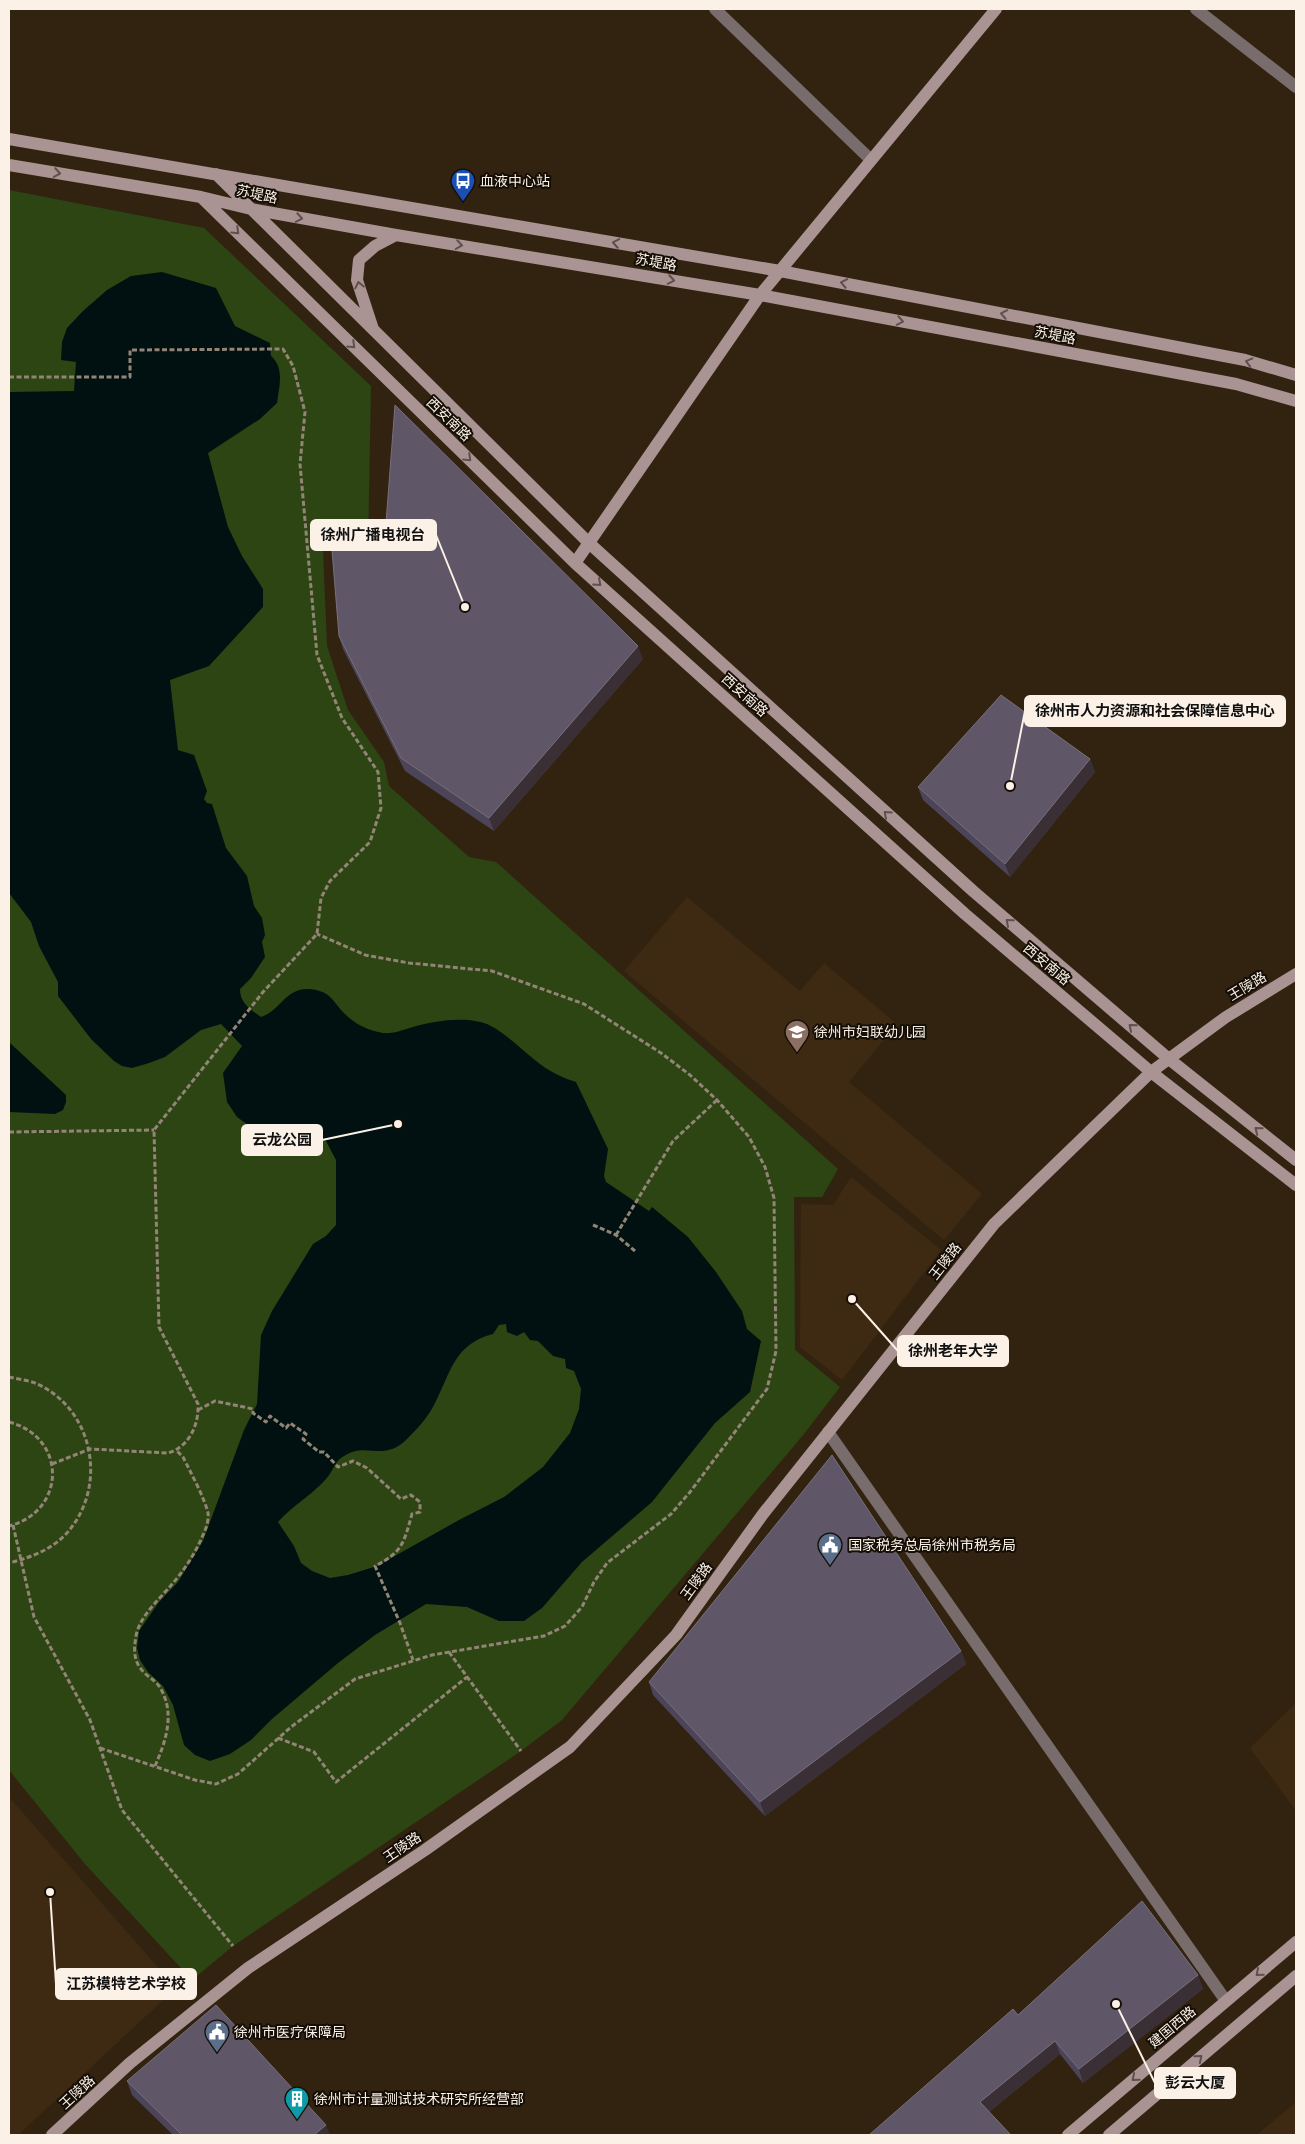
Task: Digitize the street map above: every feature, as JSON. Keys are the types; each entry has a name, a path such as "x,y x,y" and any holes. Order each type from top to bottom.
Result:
{"main road":[{"path":"575,562 760,295 996,9"},
{"name":"苏堤路","path":"9,139 780,271 1245,360 1296,375"},
{"name":"苏堤路","path":"9,165 201,197 251,209 396,235 760,295 1236,384 1296,401"},
{"name":"西安南路","path":"216,174 589,544 973,891 1169,1059 1296,1160"},
{"name":"西安南路","path":"201,197 575,562 965,914 1151,1072 1296,1184"},
{"path":"374,331 357,280 359,260 375,246 396,235"},
{"name":"王陵路","path":"52,2135 130,2063 248,1968 425,1850 570,1747 676,1635 763,1514 994,1224 1151,1072 1226,1017 1296,974"},
{"name":"建国西路","path":"1068,2135 1296,1942"},
{"path":"1108,2135 1296,1976"}],"street":[{"path":"715,9 872,160"},
{"path":"1196,9 1296,87"},
{"path":"828,1432 1226,2001"}],"path":[{"path":"9,377 130,377 130,350 283,349 293,366 306,412 300,464 317,655 342,718 378,772 380,808 370,842 330,881 321,898 317,934 263,992 154,1130 158,1327 198,1404 199,1418 194,1430 177,1451 168,1453 90,1449 52,1464"},
{"path":"100,1748 195,1780 216,1784 238,1774 278,1738 355,1679 413,1660 544,1636 565,1626 582,1607 594,1582 607,1563 671,1514 690,1492 767,1389 776,1351 774,1198 765,1168 749,1137 717,1100 690,1075 661,1053 584,1004 492,971 409,964 366,955 317,934"},
{"path":"616,1235 673,1141 717,1100"},
{"path":"9,1132 154,1130"},
{"path":"593,1225 616,1235 635,1251"},
{"path":"9,1377 35,1383 60,1398 79,1421 90,1449 92,1479 84,1508 66,1534 40,1553 9,1563"},
{"path":"198,1410 215,1401 253,1409 253,1413 266,1422 270,1416 286,1428 290,1423 306,1434 302,1439 319,1452 324,1452 338,1467 353,1461 367,1468 401,1499 411,1495 420,1502 420,1512 412,1514 403,1543 392,1557 375,1566 400,1623 413,1660"},
{"path":"9,1422 21,1426 36,1435 46,1448 52,1464 52,1482 47,1498 37,1513 22,1523 9,1526"},
{"path":"155,1766 166,1740 169,1717 166,1699 158,1685 141,1670 135,1660 134,1646 137,1628 189,1562 207,1526 208,1514 184,1457 177,1451"},
{"path":"13,1525 34,1617 90,1720 122,1810 233,1946"},
{"path":"449,1652 521,1751"},
{"path":"278,1738 314,1752 336,1782 467,1677"}],"shaded area":[{"path":"162,272 216,288 235,326 270,343 271,356 280,372 277,403 260,419 208,453 228,527 242,556 263,589 263,607 209,666 170,680 178,750 194,755 207,791 204,799 207,803 212,804 226,848 247,876 254,906 262,918 265,935 262,942 265,957 251,978 240,989 244,1002 261,1017 273,1011 293,993 307,989 327,994 354,1022 378,1032 398,1032 431,1023 452,1020 482,1023 500,1031 549,1070 576,1082 608,1149 604,1176 606,1182 649,1211 652,1207 688,1237 716,1272 742,1311 747,1329 761,1341 750,1392 715,1423 652,1502 582,1562 542,1608 524,1621 499,1621 467,1607 426,1604 375,1635 338,1663 272,1719 251,1740 230,1754 210,1761 195,1755 184,1745 173,1705 163,1686 148,1672 140,1660 137,1648 139,1631 159,1602 178,1582 203,1541 244,1430 257,1404 261,1335 272,1311 313,1244 326,1236 336,1225 336,1160 326,1141 313,1134 275,1136 248,1125 237,1117 227,1102 223,1073 242,1046 221,1024 201,1030 165,1057 149,1063 132,1068 122,1066 114,1061 91,1039 58,996 58,982 39,946 31,922 9,893 9,392 74,391 76,362 61,360 62,342 67,328 107,290 131,276","holes":["506,1324 507,1332 517,1336 524,1332 530,1340 538,1341 553,1356 565,1359 566,1368 574,1371 581,1389 579,1409 570,1433 543,1467 504,1497 377,1566 348,1575 330,1578 312,1571 301,1563 294,1546 278,1522 328,1477 341,1458 358,1451 390,1450 407,1439 430,1413 450,1370 462,1352 480,1339 493,1334 499,1325"]},
{"name":"徐州市妇联幼儿园","path":"687,897 800,991 824,963 897,1024 849,1082 982,1194 944,1240 624,971"},
{"path":"9,1042 66,1095 63,1110 55,1114 9,1112"},
{"path":"851,1177 941,1250 842,1380 800,1347 801,1204 833,1205"},
{"path":"1296,1703 1296,1811 1250,1748"},
{"path":"9,1797 176,1988 18,2135 9,2135"},
{"path":"1296,2102 1296,2135 1257,2135"}],"green space":[{"path":"9,190 204,228 371,386 368,547 323,550 327,646 348,710 384,762 389,786 469,857 496,862 838,1169 822,1197 794,1197 795,1350 840,1387 804,1434 562,1720 521,1751 233,1946 192,1980 85,1864 9,1770"}],"building":[{"path":"395,405 638,646 489,818 401,758 339,636 332,550 385,536"},
{"path":"1001,695 1090,759 1005,864 918,787"},
{"name":"国家税务总局徐州市税务局","path":"832,1455 961,1651 760,1802 649,1682"},
{"path":"1142,1901 1198,1975 1079,2069 1055,2041 980,2102 1011,2135 869,2135 1013,2009 1018,2015"},
{"name":"徐州市医疗保障局","path":"216,2005 326,2125 314,2135 182,2135 127,2081"}],"place":[{"name":"血液中心站","path":"463,202"},
{"name":"徐州广播电视台","path":"465,607"},
{"name":"徐州市人力资源和社会保障信息中心","path":"1010,786"},
{"name":"徐州市妇联幼儿园","path":"797,1053"},
{"name":"云龙公园","path":"398,1124"},
{"name":"徐州老年大学","path":"852,1299"},
{"name":"国家税务总局徐州市税务局","path":"830,1566"},
{"name":"江苏模特艺术学校","path":"50,1892"},
{"name":"彭云大厦","path":"1116,2004"},
{"name":"徐州市医疗保障局","path":"217,2053"},
{"name":"徐州市计量测试技术研究所经营部","path":"297,2120"}]}
